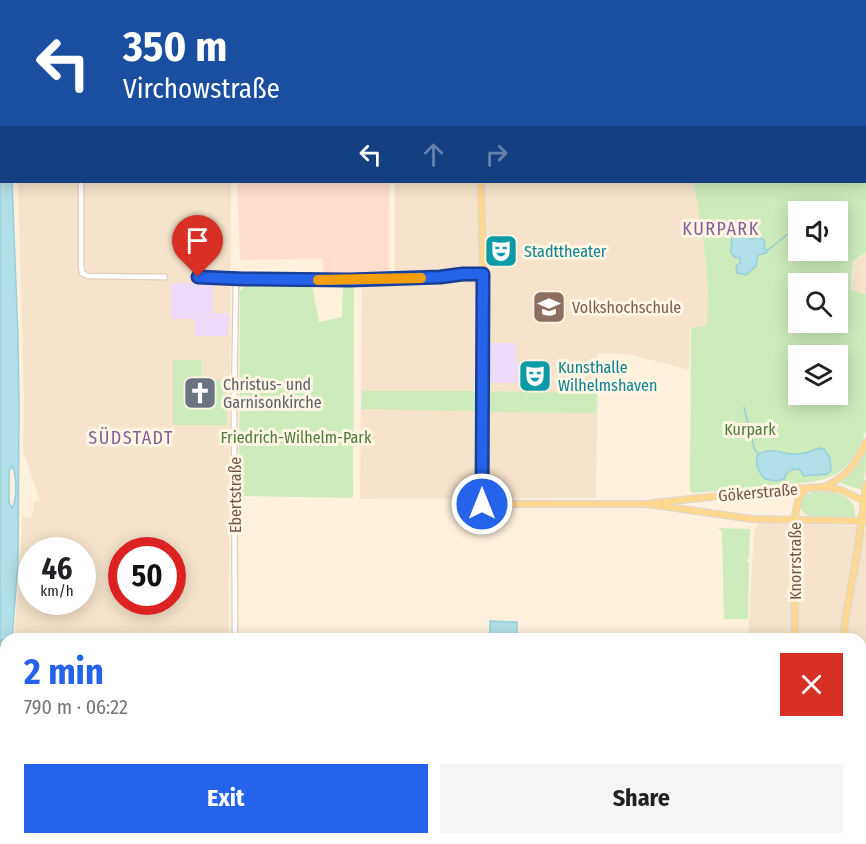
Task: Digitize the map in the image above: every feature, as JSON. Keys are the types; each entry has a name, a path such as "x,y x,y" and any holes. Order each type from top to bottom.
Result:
{"main road":[{"path":"481,183 483,277"},
{"name":"Gökerstraße","path":"483,277 482,504 646,504 752,519 863,521"},
{"path":"822,487 840,479 851,469 866,442"},
{"path":"844,633 863,521 866,484"},
{"name":"Gökerstraße","path":"646,504 688,498 822,487 839,489 865,501"},
{"name":"Knorrstraße","path":"795,633 795,520 797,502 802,492 809,488"},
{"path":"797,502 807,520"},
{"path":"859,538 866,528"}],"street":[{"path":"81,183 82,273 84,275 165,277"},
{"path":"198,277 350,280 441,277 463,274 483,277"},
{"name":"Ebertstraße","path":"235,633 236,279"}],"shaded area":[{"path":"18,183 231,183 229,633 14,633 18,584 18,615 96,615 96,537 21,537 23,515 26,518 32,518 34,501 40,501 23,450 24,395"},
{"path":"237,183 389,183 389,275 323,274 323,259 242,260 240,257"},
{"path":"395,183 694,183 706,261 708,326 690,328 689,370 628,354 598,353 596,498 360,499 362,287 366,284 395,283"},
{"path":"866,253 866,293 852,290 854,263"},
{"path":"172,283 213,283 213,313 229,313 228,336 195,336 195,319 171,319"},
{"path":"487,343 516,343 516,361 520,362 520,383 487,383"},
{"path":"760,523 857,526 866,531 866,633 748,633 756,527"}],"green space":[{"name":"Kurpark","path":"694,183 866,183 866,252 853,262 851,290 866,294 866,430 854,456 843,469 828,478 802,483 693,493 690,490 691,328 707,326 706,261"},
{"name":"Friedrich-Wilhelm-Park","path":"248,284 312,285 319,322 342,317 343,285 354,285 353,498 239,496 240,291"},
{"path":"173,360 201,360 201,380 227,380 227,425 173,425"},
{"path":"362,391 480,391 479,411 361,409"},
{"path":"485,391 597,393 596,413 484,412"},
{"path":"866,448 862,490 840,483 852,473"},
{"path":"815,491 829,492 848,499 855,509 855,517 811,517 805,514 800,507 802,500"},
{"path":"718,528 750,529 749,559 747,559 749,562 748,619 724,619 722,532"}],"water":[{"path":"0,183 12,183 19,411 18,563 12,633 0,633","holes":["12,466 16,493 12,508 9,503 9,471"]},
{"path":"736,236 761,238 765,242 764,249 768,250 758,255 756,266 746,275 737,273 736,266 740,263 740,258 734,257 730,251 732,238"},
{"path":"819,448 824,449 830,458 831,471 827,474 804,476 799,469 793,469 784,479 776,481 765,479 757,468 758,454 763,452 798,454"},
{"path":"490,621 517,622 517,633 490,633"}],"waterway":[{"path":"768,250 788,234"},
{"path":"744,407 754,448 758,454"}],"slow traffic":[{"path":"318,280 421,278"}],"place":[{"name":"Stadttheater","path":"501,251"},
{"name":"Volkshochschule","path":"549,307"},
{"name":"Kunsthalle Wilhelmshaven","path":"535,376"},
{"name":"Christus- und Garnisonkirche","path":"200,393"}],"district":[{"name":"KURPARK","path":"721,229"},
{"name":"SÜDSTADT","path":"131,438"}],"route":[{"path":"198,277 350,280 483,274 482,504"}]}
